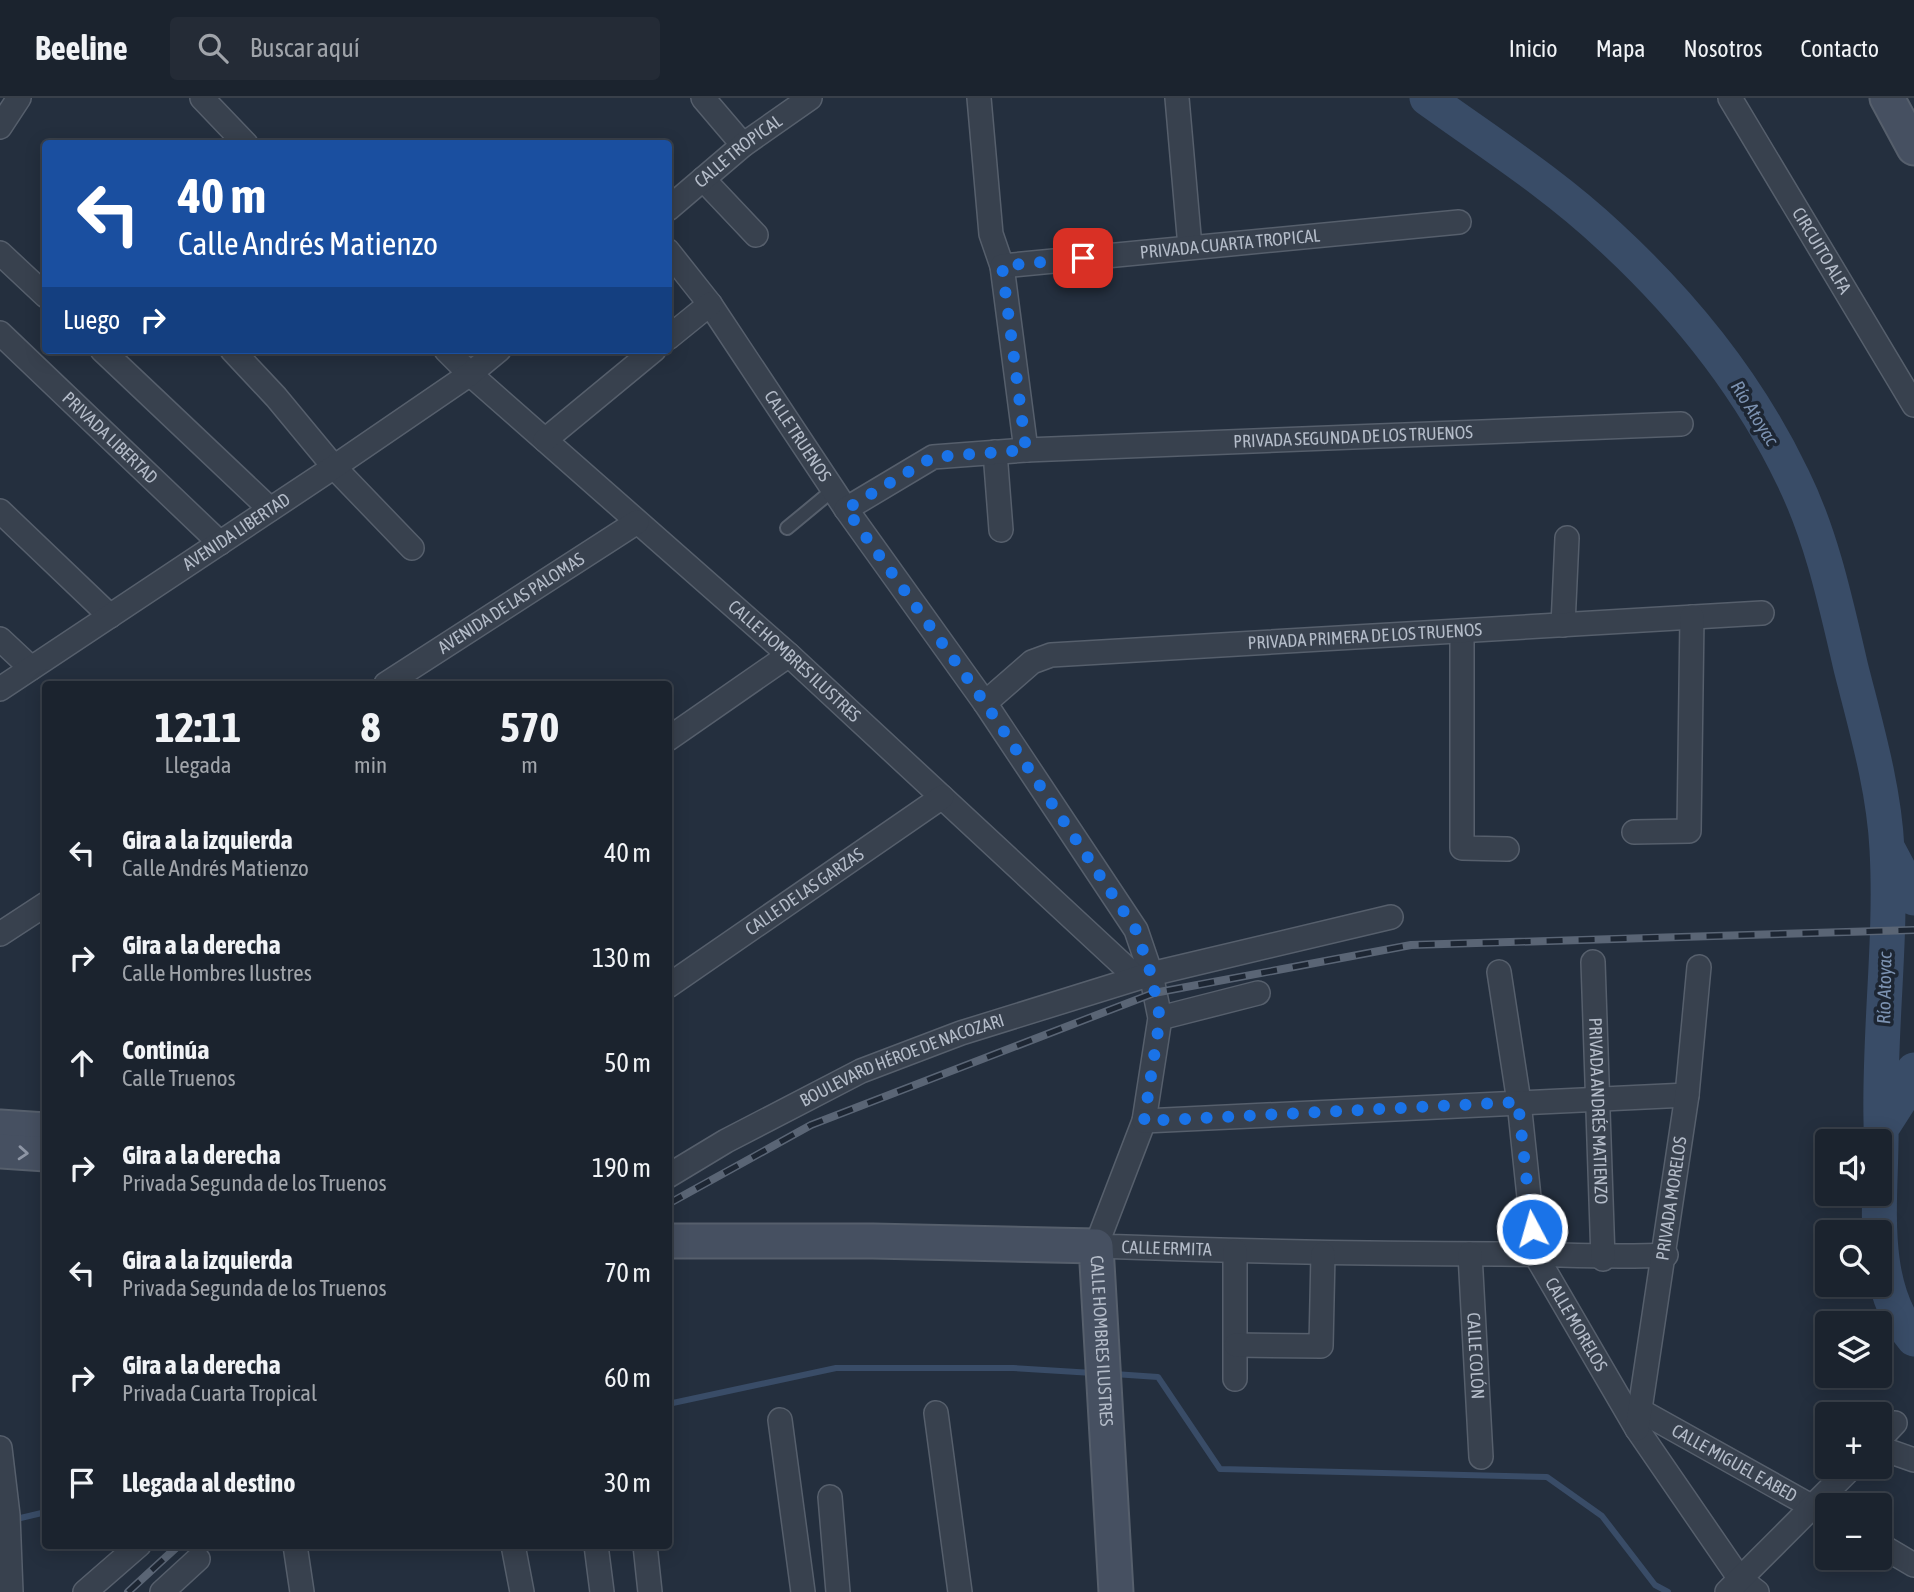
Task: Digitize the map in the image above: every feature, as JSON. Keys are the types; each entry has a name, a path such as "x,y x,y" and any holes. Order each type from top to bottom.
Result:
{"street":[{"path":"0,127 19,98"},
{"path":"202,98 242,140"},
{"path":"703,98 743,145"},
{"name":"CALLE TROPICAL","path":"672,206 743,145 810,98"},
{"path":"979,98 991,234 1002,266 1026,450"},
{"path":"1177,98 1190,247"},
{"name":"CIRCUITO ALFA","path":"1730,98 1914,405"},
{"path":"1887,98 1914,148"},
{"path":"703,179 756,235"},
{"name":"PRIVADA CUARTA TROPICAL","path":"1002,266 1459,222"},
{"path":"0,253 42,292"},
{"name":"CALLE TRUENOS","path":"672,256 710,304 840,499 985,703 1136,930 1144,976"},
{"path":"672,335 710,304"},
{"name":"PRIVADA LIBERTAD","path":"0,333 220,543"},
{"path":"106,354 270,509"},
{"path":"236,354 276,397 334,467 412,548"},
{"name":"CALLE HOMBRES ILUSTRES","path":"450,354 789,655 942,797 1144,976 1160,1018 1144,1121 1096,1246 1116,1592"},
{"path":"470,374 494,354"},
{"path":"545,440 649,354"},
{"name":"AVENIDA LIBERTAD","path":"0,688 470,374"},
{"name":"PRIVADA SEGUNDA DE LOS TRUENOS","path":"840,499 933,457 1026,450 1681,424"},
{"path":"995,452 1001,530"},
{"path":"0,511 110,615"},
{"name":"AVENIDA DE LAS PALOMAS","path":"391,681 637,522"},
{"path":"1563,625 1567,538"},
{"name":"PRIVADA PRIMERA DE LOS TRUENOS","path":"985,703 1032,662 1051,655 1762,613"},
{"path":"1634,832 1689,831 1692,617"},
{"path":"1462,631 1462,848 1507,849"},
{"path":"0,639 31,668"},
{"path":"672,736 789,655"},
{"name":"CALLE DE LAS GARZAS","path":"672,983 942,797"},
{"path":"0,934 42,907"},
{"name":"BOULEVARD HÉROE DE NACOZARI","path":"672,1174 726,1141 860,1071 961,1033 1144,976 1391,917"},
{"name":"PRIVADA ANDRÉS MATIENZO","path":"1593,962 1603,1259"},
{"name":"PRIVADA MORELOS","path":"1639,1420 1666,1255 1687,1096 1699,967"},
{"name":"CALLE MORELOS","path":"1499,972 1518,1102 1535,1254 1741,1588"},
{"path":"1160,1018 1258,993"},
{"path":"1144,1121 1687,1096"},
{"path":"0,1127 42,1130"},
{"path":"0,1151 42,1154"},
{"name":"CALLE ERMITA","path":"672,1241 873,1241 1323,1254 1535,1254 1603,1259 1666,1255"},
{"path":"1235,1251 1235,1379"},
{"path":"1236,1345 1321,1346 1323,1254"},
{"name":"CALLE COLÓN","path":"1470,1254 1481,1457"},
{"path":"936,1413 960,1592"},
{"path":"780,1420 803,1592"},
{"name":"CALLE MIGUEL E ABED","path":"1639,1420 1815,1508"},
{"path":"0,1448 8,1515 10,1592"},
{"path":"1892,1452 1914,1460"},
{"path":"830,1497 838,1592"},
{"path":"1741,1588 1815,1516"},
{"path":"85,1592 134,1549"},
{"path":"296,1549 302,1592"},
{"path":"514,1549 522,1592"},
{"path":"597,1549 602,1592"},
{"path":"645,1549 650,1592"},
{"path":"1892,1552 1914,1565"},
{"path":"162,1592 198,1559"}],"lane":[{"path":"787,528 840,499"}],"waterway":[{"name":"Río Atoyac","path":"1427,98 1566,199 1637,262 1689,319 1735,379 1776,444 1803,500 1834,595 1874,758 1882,803 1888,883 1881,1086 1880,1234 1888,1291 1899,1316 1914,1339"},
{"name":"Río Atoyac","path":"1889,851 1914,898"},
{"name":"Río Atoyac","path":"1881,1129 1913,1079 1914,1070"},
{"path":"672,1403 836,1368 1013,1368 1093,1373"},
{"path":"1114,1374 1158,1377 1220,1469 1547,1477 1602,1516 1655,1585 1668,1592"},
{"path":"12,1520 42,1513"}],"railway":[{"path":"672,1202 811,1125 1154,993 1411,945 1914,930"},
{"path":"128,1592 175,1549"}],"route":[{"path":"1083,258 1002,266 1026,450 933,457 913,466 846,509 985,703 1136,930 1151,974 1160,1018 1144,1121 1518,1102 1532,1229"}]}
